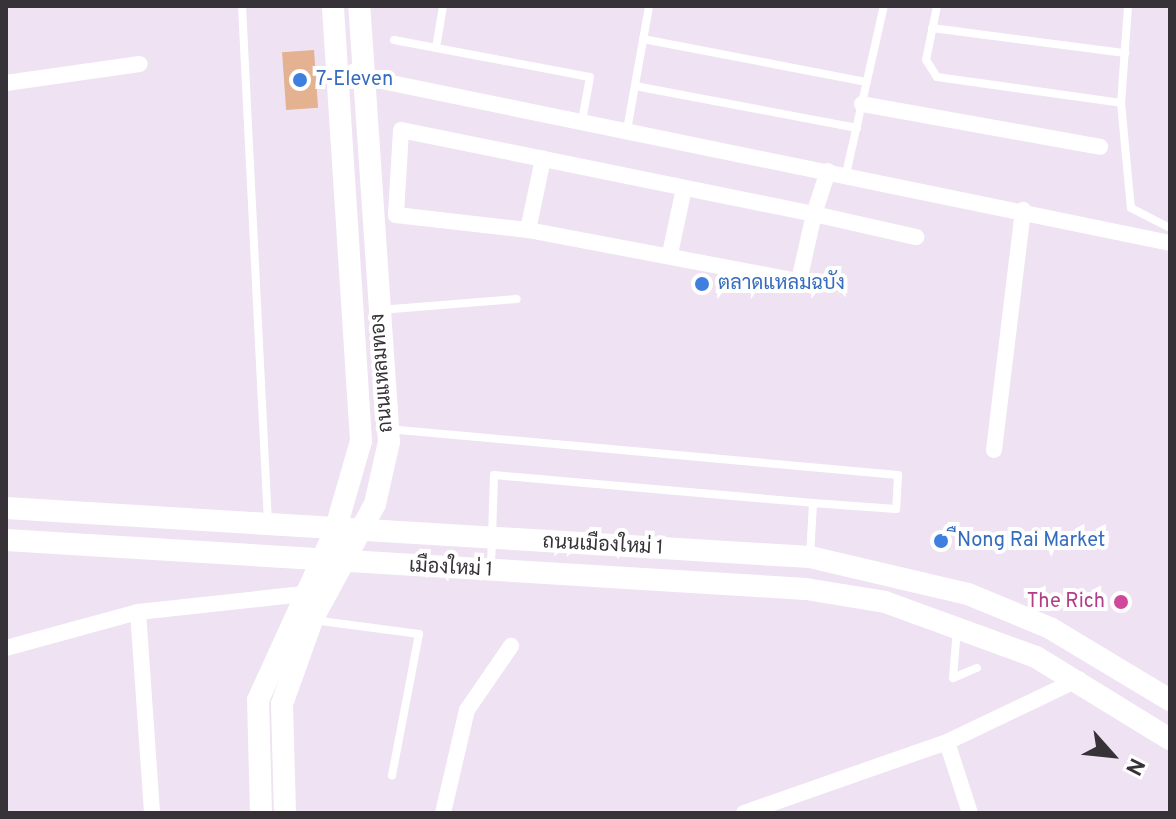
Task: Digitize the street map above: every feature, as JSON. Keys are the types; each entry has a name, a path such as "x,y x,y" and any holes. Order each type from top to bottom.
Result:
{"street":[{"name":"ถนนแหลมทอง","path":"261,813 258,700 303,594 335,531 361,441 333,6"},
{"name":"ถนนแหลมทอง","path":"285,813 282,704 312,620 363,533 382,486 388,429 359,6"},
{"path":"6,83 140,64"},
{"path":"336,79 362,77 1023,210 1170,243"},
{"path":"862,104 1100,147"},
{"path":"828,171 814,214 799,281 670,254 528,230 396,215 401,130 814,214 916,237"},
{"path":"528,230 543,159"},
{"path":"670,254 684,188"},
{"path":"994,450 1023,210"},
{"name":"ถนนเมืองใหม่ 1","path":"6,508 363,533 810,557 968,594 1050,628 1170,700"},
{"path":"6,540 318,562"},
{"name":"เมืองใหม่ 1","path":"318,562 583,577"},
{"name":"ถนนเมืองใหม่ 1","path":"583,577 806,589 957,624 1079,679 1170,739"},
{"path":"6,648 138,612 303,594"},
{"path":"138,612 152,813"},
{"path":"443,813 467,710 511,646"},
{"path":"744,813 783,807 947,742 1079,679"},
{"path":"947,742 970,813"}],"lane":[{"path":"242,6 268,527"},
{"path":"436,48 443,6"},
{"path":"627,130 649,6"},
{"path":"846,174 884,6"},
{"path":"937,6 926,60 937,77 1121,103"},
{"path":"1128,6 1121,103 1131,208 1170,228"},
{"path":"932,28 1125,53"},
{"path":"643,39 867,82"},
{"path":"394,40 590,77 582,121"},
{"path":"635,86 857,128"},
{"path":"379,310 517,299"},
{"path":"388,429 898,475 896,509 494,475 491,572"},
{"path":"810,557 813,503"},
{"path":"312,620 419,634 392,775"},
{"path":"957,624 953,678 977,668"}],"building":[{"name":"7-Eleven","path":"314,50 318,108 286,110 282,52"}],"place":[{"name":"7-Eleven","path":"300,80"},
{"name":"ตลาดแหลมฉบัง","path":"702,284"},
{"name":"ืNong Rai Market","path":"941,541"},
{"name":"The Rich","path":"1121,602"}]}
